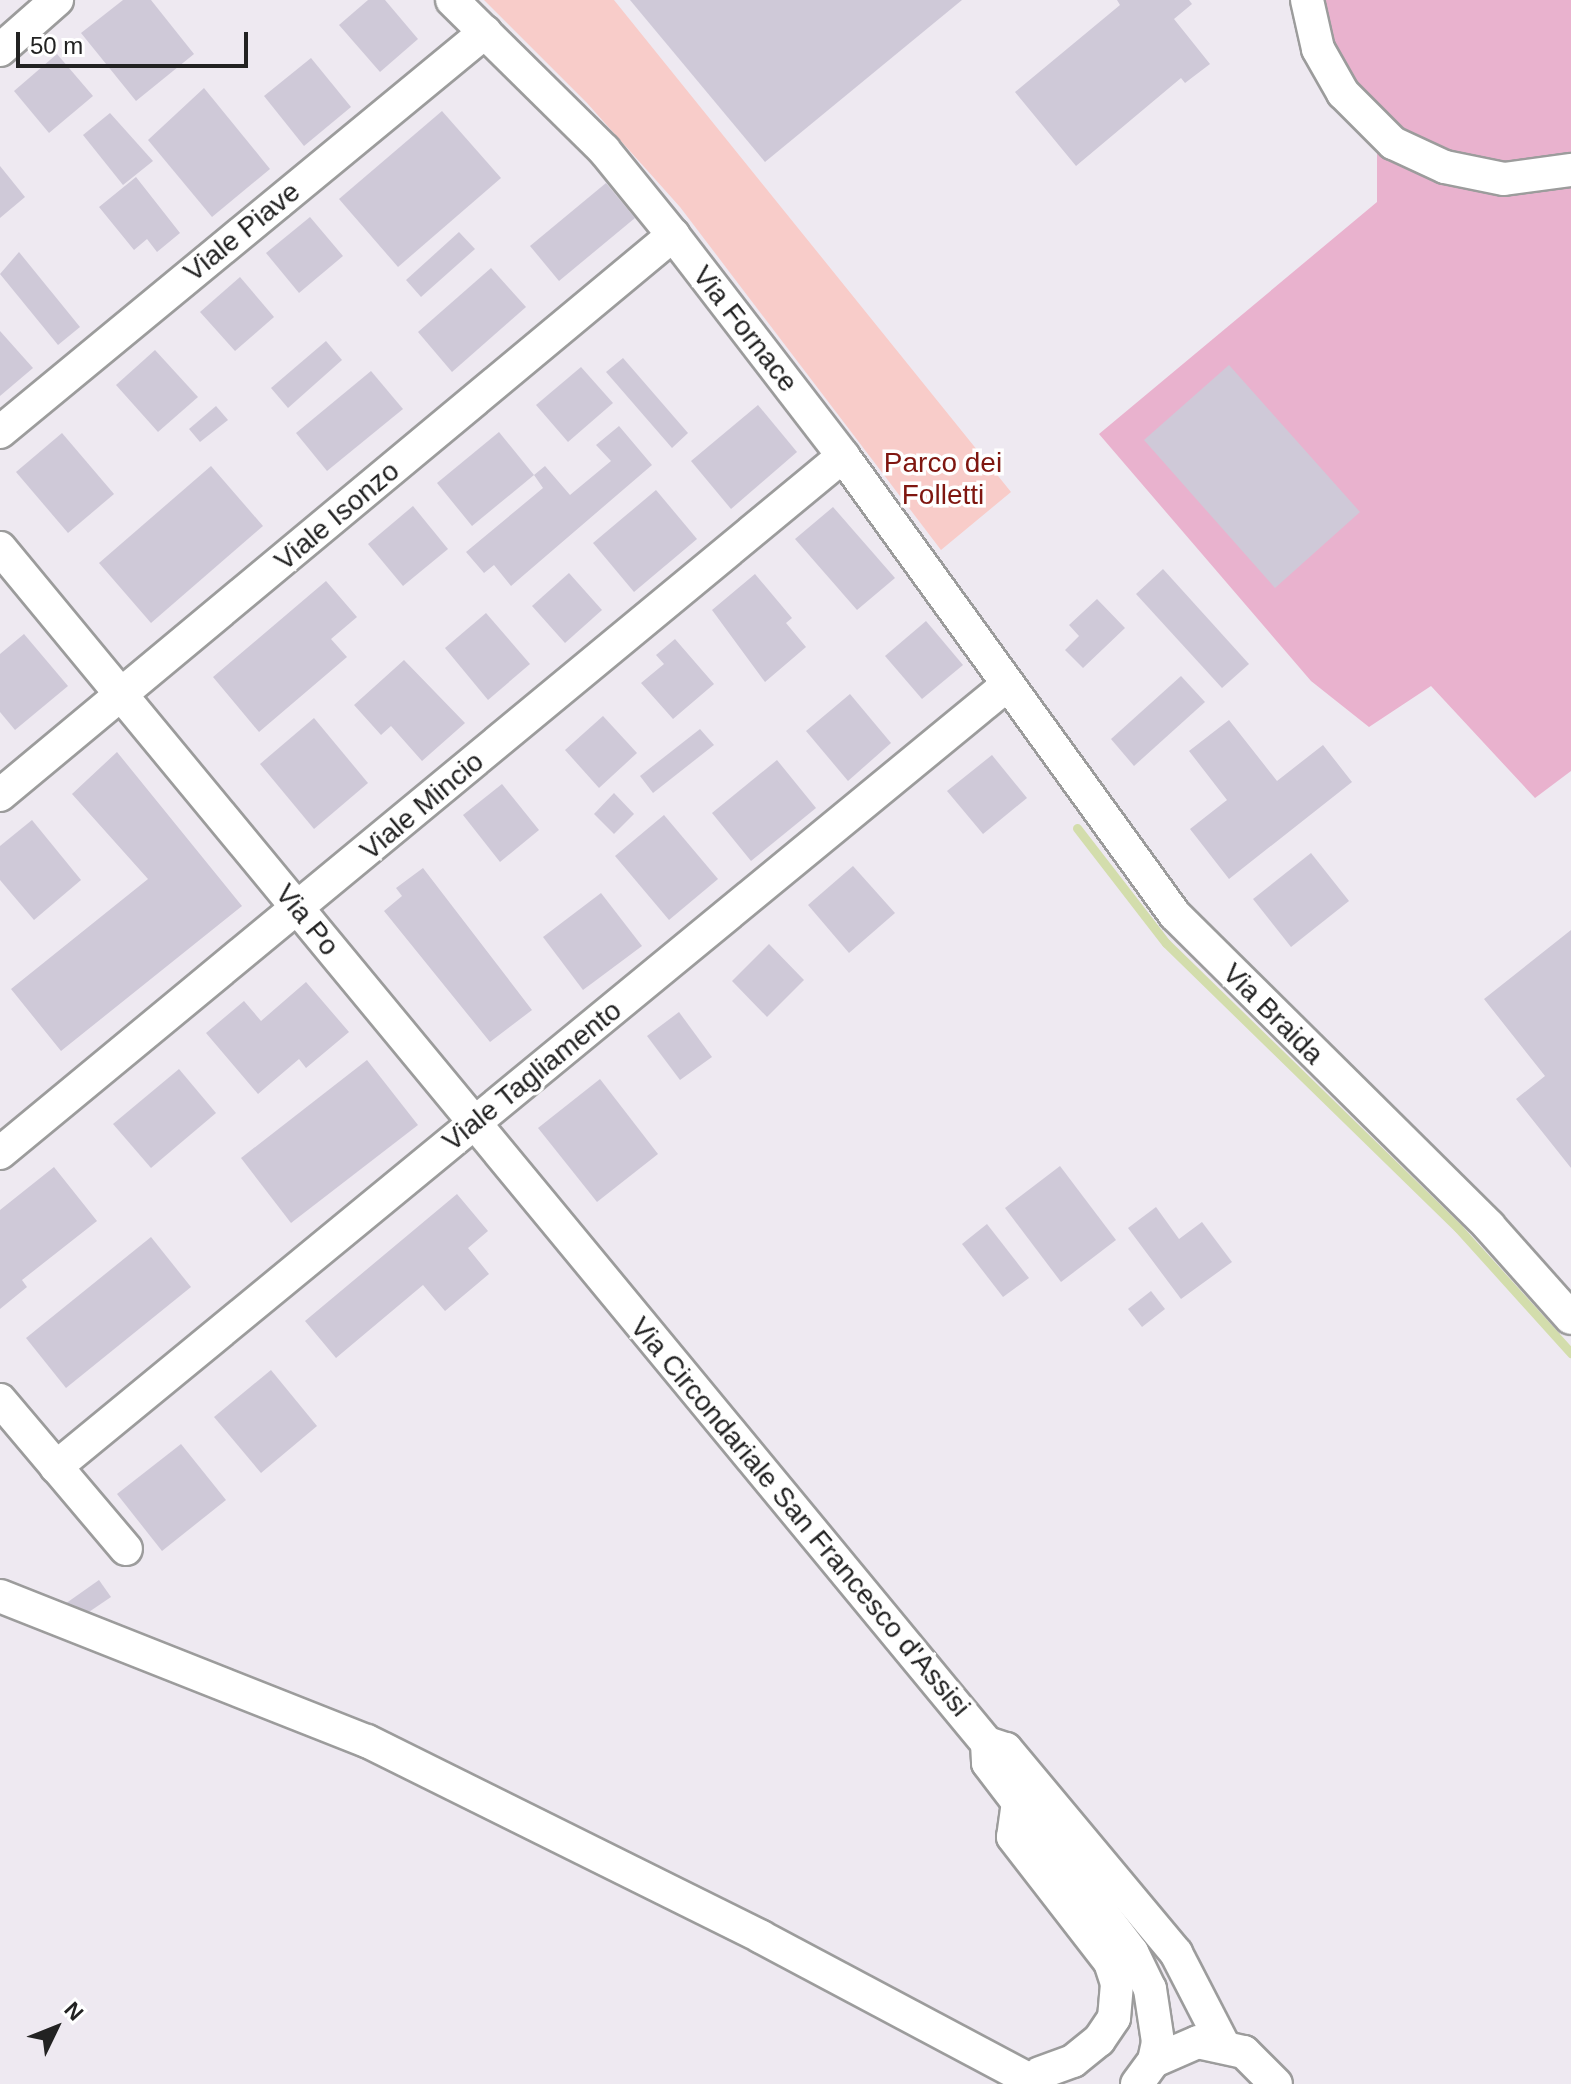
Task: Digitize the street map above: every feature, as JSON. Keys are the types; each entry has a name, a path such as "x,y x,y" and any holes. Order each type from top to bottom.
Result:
{"street":[{"path":"0,50 57,0"},
{"name":"Via Fornace","path":"452,0 604,150 673,235 843,456 1007,685"},
{"path":"1307,0 1318,49 1343,93 1393,143 1445,167 1504,179 1571,170"},
{"name":"Viale Piave","path":"0,432 485,32"},
{"name":"Viale Isonzo","path":"0,795 673,235"},
{"name":"Viale Mincio","path":"0,1153 843,456"},
{"name":"Via Po","path":"0,548 613,1292"},
{"name":"Viale Tagliamento","path":"56,1467 1007,685"},
{"name":"Via Braida","path":"1007,685 1175,915 1489,1226 1571,1318"},
{"name":"Via Circondariale San Francesco d'Assisi","path":"613,1292 987,1743 1006,1749 1176,1953 1223,2044"},
{"path":"0,1400 126,1549"},
{"path":"0,1596 367,1741 1031,2075 1071,2084"},
{"name":"Via Circondariale San Francesco d'Assisi","path":"987,1743 988,1763 1132,1952 1150,1989 1158,2042 1146,2073"},
{"path":"1018,1802 1013,1837 1110,1962 1117,1984 1114,2018 1099,2040 1073,2061 1031,2075"},
{"name":"Via Circondariale San Francesco d'Assisi","path":"1146,2073 1198,2042 1223,2044"},
{"path":"1223,2044 1254,2059 1276,2084"}],"shaded area":[{"path":"1311,0 1571,0 1571,771 1535,798 1431,686 1369,727 1311,681 1099,434 1377,202 1377,137"}],"green space":[{"name":"Parco dei Folletti","path":"484,0 614,0 1011,492 941,550 680,207 587,103"}],"building":[{"path":"123,0 151,0 194,54 136,101 81,33"},
{"path":"368,0 385,0 418,39 380,72 339,25"},
{"path":"630,0 962,0 765,162"},
{"path":"1117,0 1189,0 1192,4 1174,19 1210,64 1185,83 1181,78 1076,166 1015,92 1120,5"},
{"path":"57,54 93,96 49,133 14,91"},
{"path":"311,58 351,107 304,146 264,96"},
{"path":"204,88 270,169 212,217 148,140"},
{"path":"442,111 501,178 398,267 339,199"},
{"path":"110,113 153,161 123,185 83,135"},
{"path":"0,166 25,197 0,218"},
{"path":"136,177 180,233 157,252 147,239 134,250 99,207"},
{"path":"606,183 635,218 559,281 530,246"},
{"path":"310,217 343,256 299,293 266,253"},
{"path":"459,232 475,249 421,297 406,280"},
{"path":"19,252 80,327 58,345 0,274"},
{"path":"491,268 526,307 452,372 418,332"},
{"path":"240,277 274,317 235,351 200,312"},
{"path":"0,331 33,368 0,396"},
{"path":"326,341 342,360 288,408 271,388"},
{"path":"155,350 198,397 158,432 116,385"},
{"path":"623,358 688,433 672,448 606,372"},
{"path":"1229,365 1360,512 1275,588 1144,440"},
{"path":"581,367 613,403 568,442 536,405"},
{"path":"371,371 403,409 327,471 296,433"},
{"path":"758,405 797,452 731,509 691,461"},
{"path":"216,406 228,420 200,442 189,429"},
{"path":"619,426 652,465 511,586 494,565 484,573 466,552 543,488 534,475 545,466 570,495 611,461 596,445"},
{"path":"499,432 534,475 472,526 437,483"},
{"path":"62,433 114,494 68,533 16,472"},
{"path":"211,466 263,526 151,623 99,563"},
{"path":"656,490 697,539 634,592 593,543"},
{"path":"413,506 448,549 403,586 368,544"},
{"path":"833,507 895,578 857,610 795,539"},
{"path":"1163,569 1249,664 1222,688 1136,594"},
{"path":"569,573 602,610 565,643 532,606"},
{"path":"755,574 792,618 786,623 806,647 765,682 712,610"},
{"path":"326,581 357,617 331,639 347,657 259,732 213,677"},
{"path":"1097,599 1125,628 1083,668 1065,650 1079,636 1069,625"},
{"path":"486,613 530,664 488,700 445,648"},
{"path":"926,621 963,665 922,699 885,656"},
{"path":"24,634 68,686 15,730 0,712 0,654"},
{"path":"675,639 714,684 673,719 641,683 664,664 656,655"},
{"path":"404,660 465,723 422,761 391,726 381,735 354,705"},
{"path":"1181,676 1205,702 1134,766 1111,739"},
{"path":"850,694 891,743 848,781 806,731"},
{"path":"603,716 637,753 599,788 565,750"},
{"path":"314,718 368,783 314,829 260,764"},
{"path":"1229,720 1277,781 1323,745 1352,782 1229,879 1190,829 1227,800 1189,751"},
{"path":"700,729 714,745 653,793 640,776"},
{"path":"117,752 242,906 61,1051 11,989 148,879 72,794"},
{"path":"992,755 1027,798 983,834 947,791"},
{"path":"777,760 816,808 751,861 712,813"},
{"path":"502,784 539,830 500,862 463,815"},
{"path":"614,793 634,814 614,834 594,814"},
{"path":"664,815 718,879 669,920 615,856"},
{"path":"32,820 81,880 34,920 0,880 0,846"},
{"path":"1311,853 1349,901 1291,947 1253,899"},
{"path":"853,866 895,913 849,953 808,905"},
{"path":"423,868 532,1010 490,1042 384,911 402,896 396,888"},
{"path":"601,893 642,946 583,990 543,937"},
{"path":"1571,930 1571,1168 1516,1099 1545,1076 1484,999"},
{"path":"769,944 804,980 767,1017 732,981"},
{"path":"306,982 349,1032 306,1068 299,1059 258,1094 206,1033 244,1001 261,1021"},
{"path":"679,1012 712,1057 680,1080 647,1036"},
{"path":"367,1060 418,1125 291,1223 241,1158"},
{"path":"179,1069 216,1113 151,1168 113,1124"},
{"path":"600,1079 658,1154 597,1202 538,1128"},
{"path":"1060,1166 1116,1240 1061,1282 1005,1208"},
{"path":"54,1167 97,1221 22,1280 27,1287 0,1309 0,1210"},
{"path":"457,1194 488,1231 468,1248 489,1274 445,1311 423,1285 336,1358 305,1321"},
{"path":"1156,1207 1179,1239 1202,1222 1232,1262 1181,1299 1128,1228"},
{"path":"987,1224 1029,1278 1003,1297 962,1244"},
{"path":"151,1237 191,1287 66,1388 26,1338"},
{"path":"1151,1291 1165,1309 1142,1327 1128,1309"},
{"path":"271,1370 317,1426 261,1473 214,1417"},
{"path":"181,1444 226,1500 162,1551 117,1494"},
{"path":"99,1580 111,1597 77,1620 65,1604"}],"waterway":[{"path":"1077,828 1166,943 1458,1228 1571,1353"}]}
